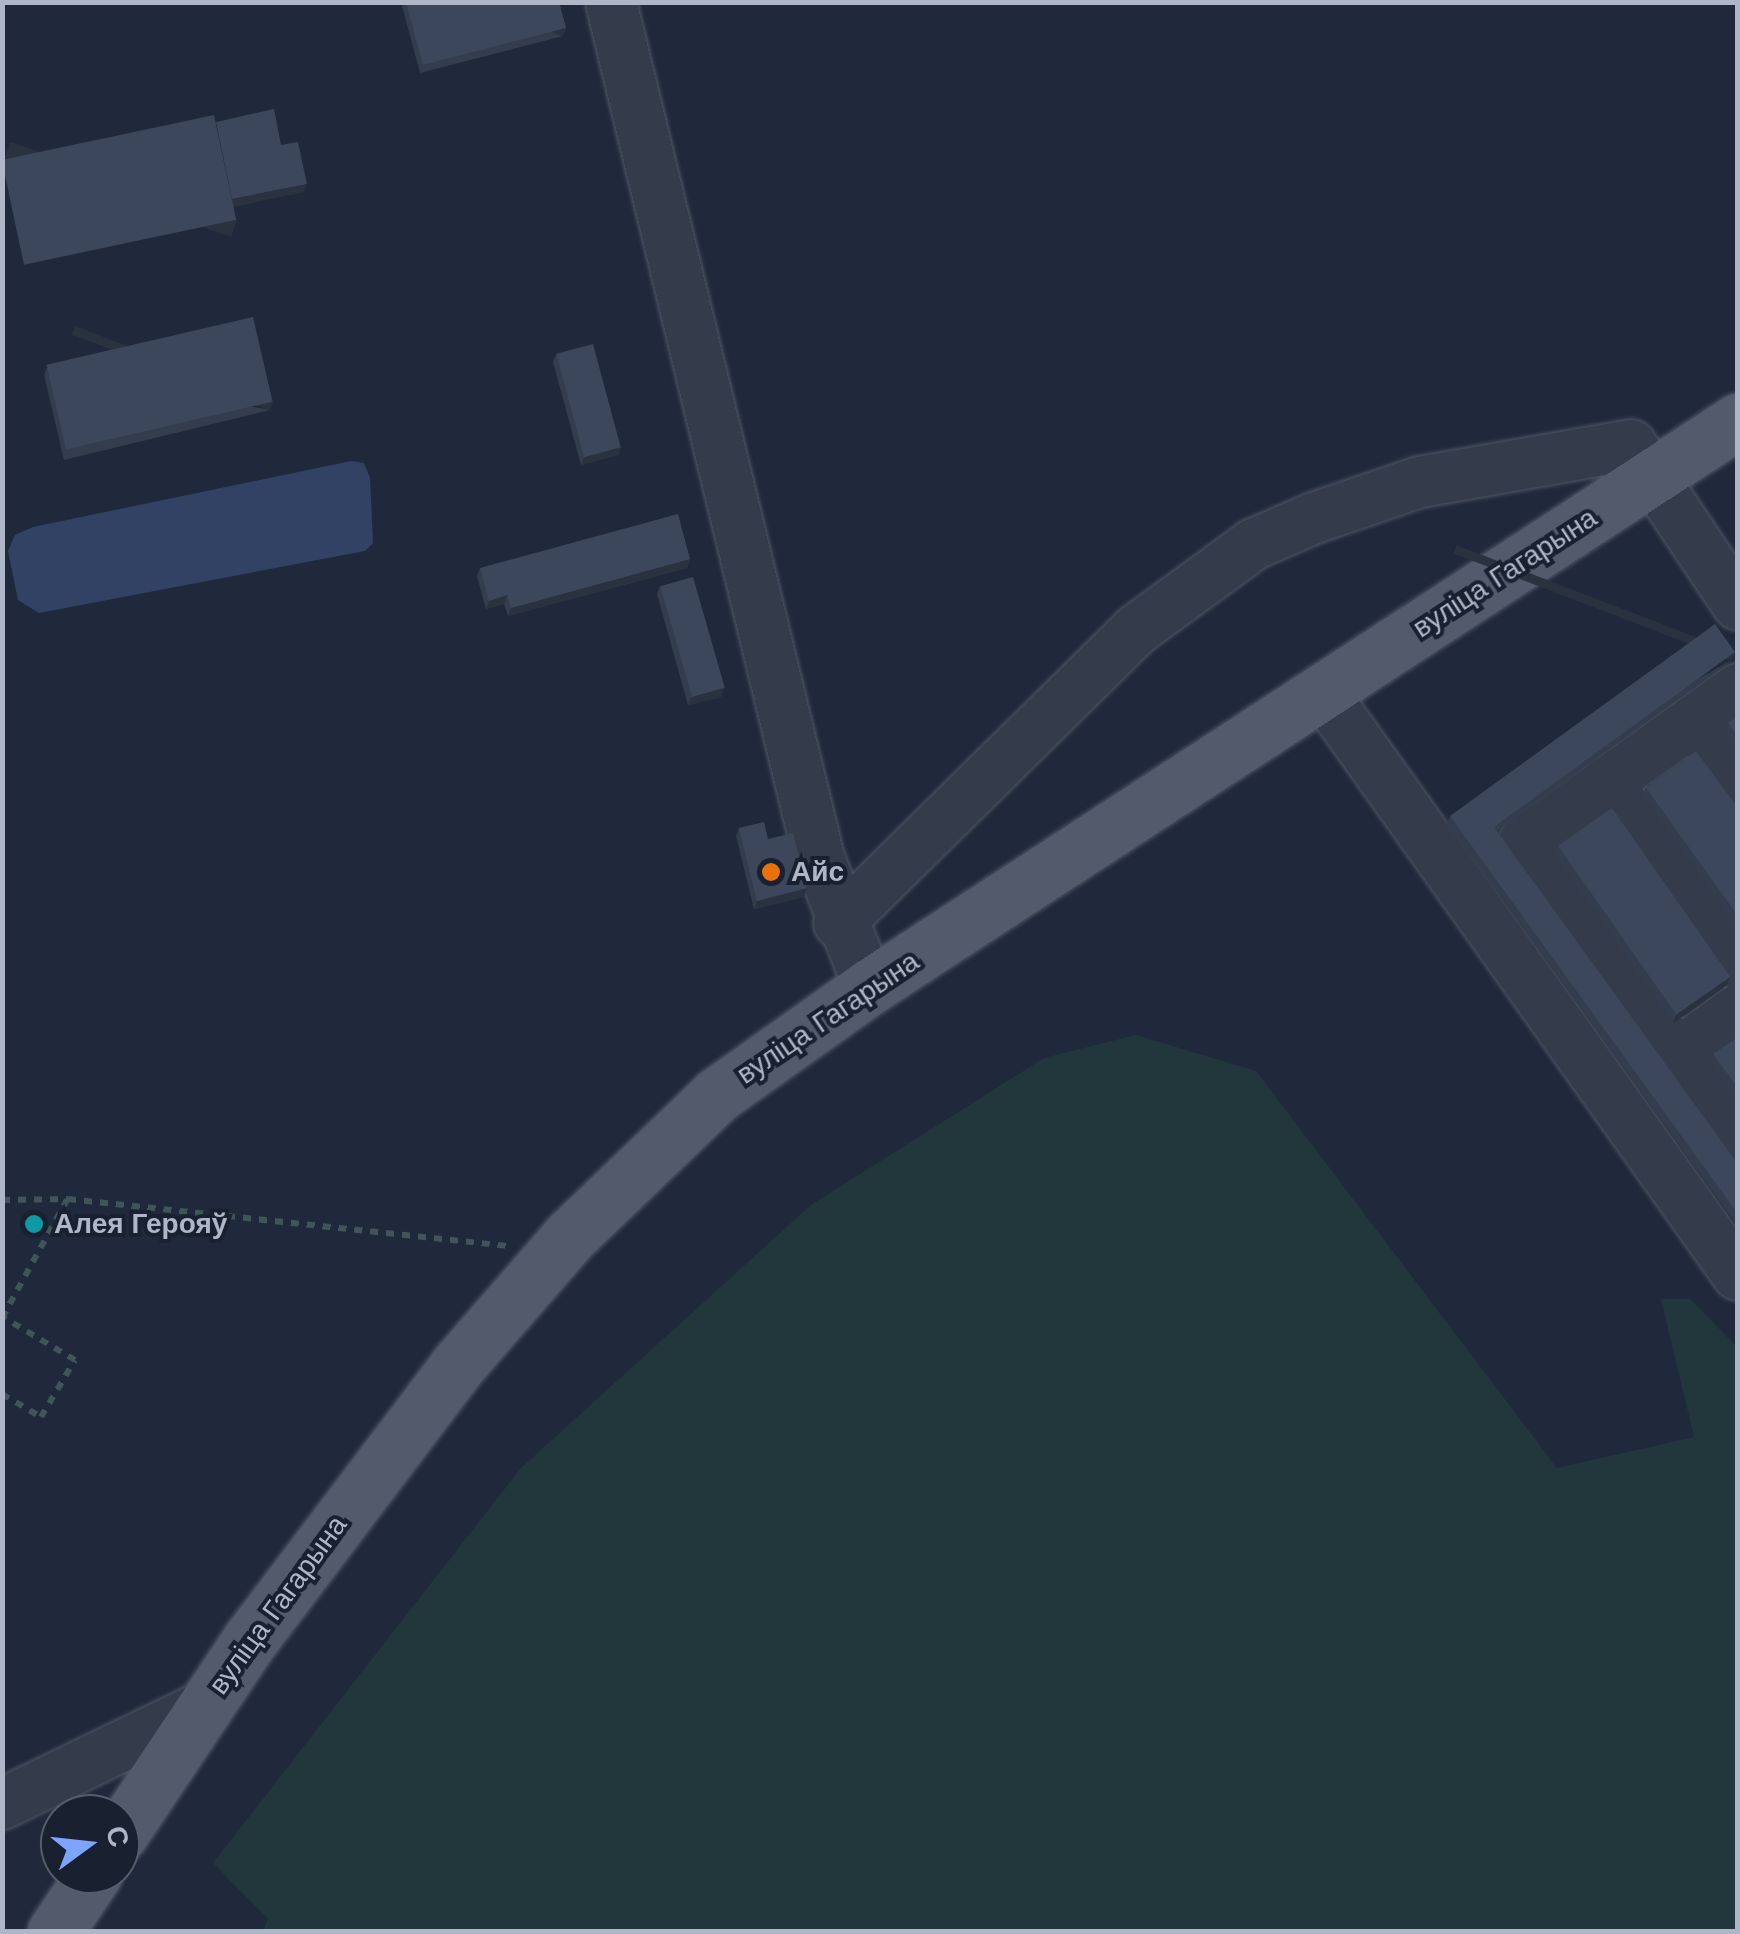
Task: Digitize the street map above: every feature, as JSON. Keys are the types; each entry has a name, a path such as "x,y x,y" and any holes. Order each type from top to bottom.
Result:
{"main road":[{"name":"вуліца Гагарына","path":"140,1804 343,1514 530,1279 716,1094 870,987 1738,420"},
{"path":"56,1932 81,1894"}],"lane":[{"path":"610,2 839,923 870,987"},
{"path":"839,923 1136,630 1254,544 1420,482 1612,445 1631,445 1738,605"},
{"path":"1738,689 1524,842 1738,1140"},
{"path":"1323,693 1738,1275"},
{"path":"1693,721 1738,784"},
{"path":"1607,782 1738,964"},
{"path":"1676,1054 1738,1010"},
{"path":"2,1804 205,1706"}],"path":[{"path":"2,1394 41,1417 74,1360 3,1317 68,1199"},
{"path":"2,1200 68,1199 516,1248 503,1263"}],"green space":[{"path":"1136,1035 1256,1071 1557,1468 1694,1437 1661,1299 1690,1299 1737,1347 1737,1931 263,1931 268,1919 213,1863 521,1468 811,1205 1044,1058"}],"water":[{"path":"351,461 364,463 370,478 373,543 365,551 39,613 18,600 8,551 15,535 33,527"}],"building":[{"path":"406,2 559,2 566,28 423,65"},
{"path":"274,109 281,145 298,142 307,184 232,199 216,122"},
{"path":"214,115 236,220 24,265 2,160"},
{"path":"253,317 273,402 66,449 46,365"},
{"path":"593,344 621,447 584,457 556,354"},
{"path":"678,514 690,559 511,608 507,595 489,601 480,568"},
{"path":"693,577 725,688 692,697 660,586"},
{"path":"1715,624 1735,652 1494,827 1738,1164 1738,1214 1450,816"},
{"path":"1738,716 1738,737 1728,723"},
{"path":"1696,751 1738,808 1738,916 1646,788"},
{"path":"1612,808 1730,977 1676,1015 1558,846"},
{"name":"Айс","path":"764,822 768,839 793,833 807,888 757,901 739,828"},
{"path":"1738,1037 1738,1088 1713,1054"}],"place":[{"name":"Айс","path":"771,872"},
{"name":"Алея Герояў","path":"34,1224"}]}
